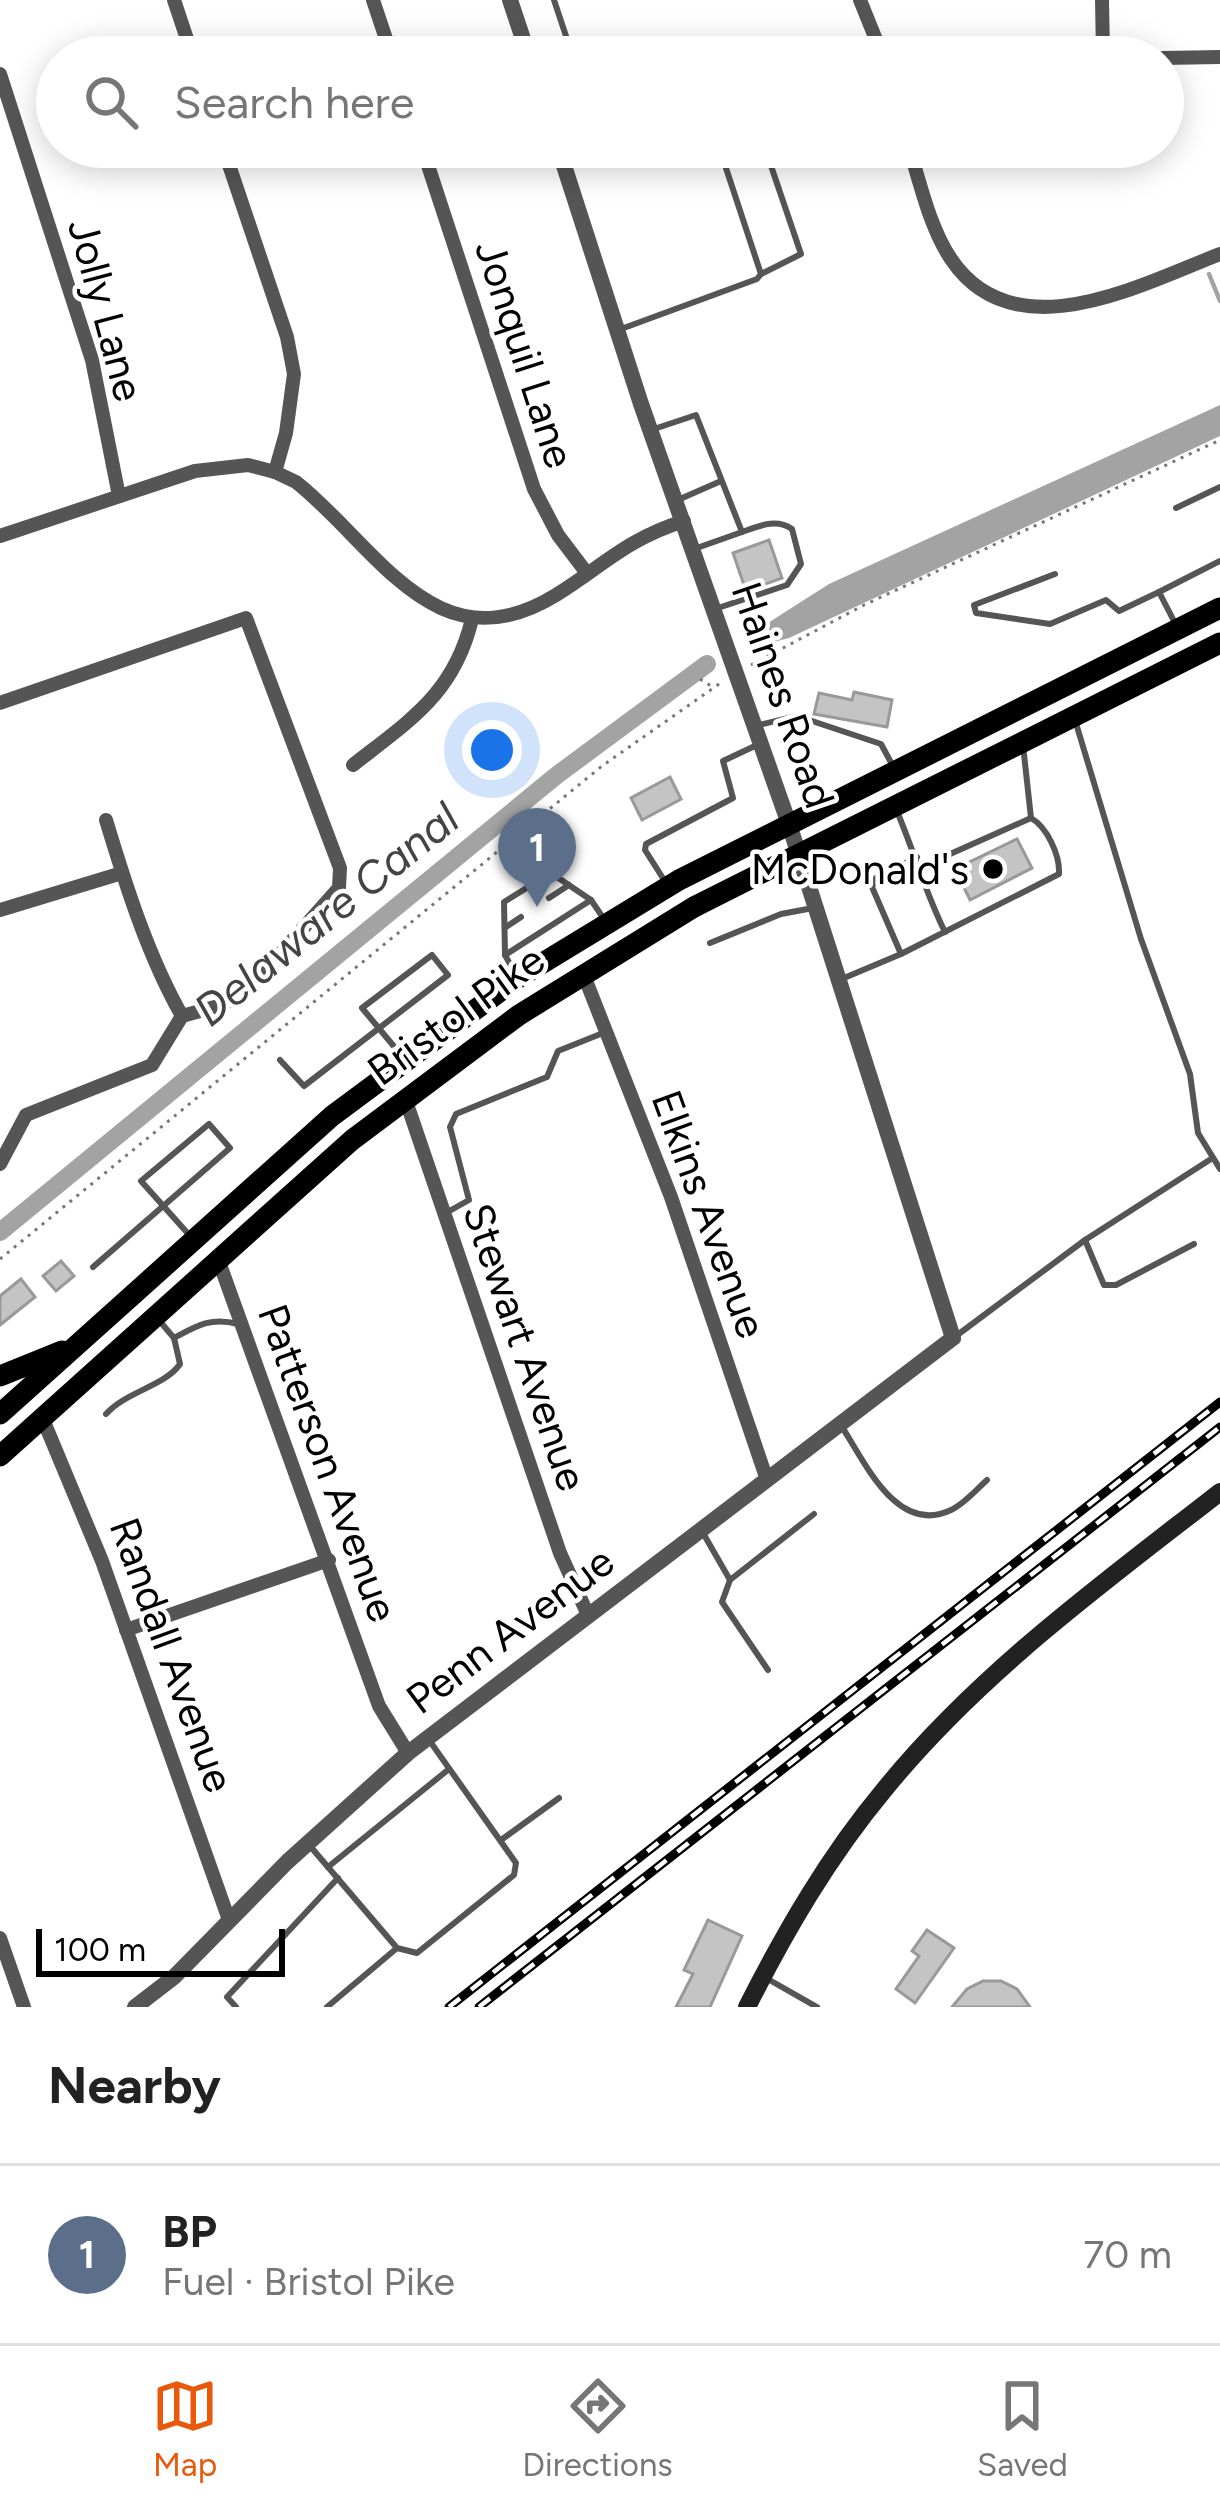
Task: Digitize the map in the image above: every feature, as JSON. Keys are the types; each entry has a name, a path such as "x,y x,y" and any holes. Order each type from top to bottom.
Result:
{"highway":[{"name":"Bristol Pike","path":"0,1414 332,1116 518,978 668,886 1220,608"},
{"name":"Bristol Pike","path":"0,1456 405,1098 583,973 694,907 1220,643"},
{"path":"0,1376 79,1343"}],"main road":[{"path":"747,2007 806,1898 842,1844 923,1744 1010,1660 1220,1492"}],"street":[{"path":"174,0 186,36"},
{"path":"373,0 385,36"},
{"path":"510,0 522,36"},
{"path":"860,0 875,36"},
{"path":"1102,0 1102,36"},
{"path":"1184,58 1220,57"},
{"name":"Jolly Lane","path":"0,74 92,359 119,496"},
{"path":"231,168 294,374 275,472"},
{"name":"Jonquil Lane","path":"429,168 534,489 558,535 586,572"},
{"name":"Haines Road","path":"565,168 817,907 953,1338"},
{"path":"917,168 953,262 982,290 1011,302 1036,308 1073,306 1220,254"},
{"path":"0,536 195,471 229,465 275,472 309,493 407,588 448,614 492,619 529,609 638,538 684,521"},
{"path":"0,703 246,618 340,868 339,888 247,991 222,1005 182,1016 152,1065 26,1114 0,1164"},
{"path":"353,765 441,692 472,619"},
{"path":"106,820 122,873 182,1016"},
{"path":"0,910 122,873"},
{"name":"Elkins Avenue","path":"583,973 671,1197 767,1480"},
{"name":"Stewart Avenue","path":"405,1098 560,1553 588,1615"},
{"name":"Patterson Avenue","path":"218,1259 380,1706 408,1753"},
{"name":"Penn Avenue","path":"146,2005 308,1843 408,1753 953,1338"},
{"name":"Randall Avenue","path":"42,1418 94,1541 230,1920"},
{"path":"126,1630 329,1560"},
{"path":"0,1938 24,2007"}],"lane":[{"path":"554,0 566,36"},
{"path":"726,168 761,274"},
{"path":"617,330 758,279 801,254 772,168"},
{"path":"651,430 696,415 742,532"},
{"path":"676,500 721,481"},
{"path":"1177,508 1220,487"},
{"path":"694,549 775,523 792,529 802,559 787,585 714,609"},
{"path":"1055,574 974,605 976,613 1050,624 1106,600 1119,611 1220,561"},
{"path":"1159,592 1178,628"},
{"path":"668,886 645,850 646,844 733,798 723,761 758,735 796,716 881,744 896,770"},
{"path":"1074,716 1141,939 1190,1074 1198,1133 1220,1169"},
{"path":"1023,741 1031,818"},
{"path":"895,806 921,867 925,892 945,932"},
{"path":"921,867 1031,818"},
{"path":"840,980 902,954 1059,874 1059,862 1041,823 1031,818"},
{"path":"902,954 872,887 876,878 916,857"},
{"path":"518,978 505,955 504,902 551,873 592,900 606,922"},
{"path":"549,898 569,885"},
{"path":"505,955 592,900"},
{"path":"710,943 781,914 817,907"},
{"path":"506,927 520,917"},
{"path":"280,1060 304,1086 379,1028 448,975 432,956 362,1008 379,1028 404,1059"},
{"path":"444,1214 469,1200 450,1127 456,1114 547,1077 558,1051 606,1031"},
{"path":"93,1267 162,1205 230,1148 209,1124 141,1180 162,1205 193,1240"},
{"path":"953,1338 1085,1240 1212,1159"},
{"path":"1085,1240 1104,1285 1115,1286 1194,1244"},
{"path":"106,1414 120,1398 175,1373 180,1364 174,1338 155,1316"},
{"path":"174,1338 219,1319 243,1326"},
{"path":"840,1424 886,1494 920,1516 956,1508 987,1480"},
{"path":"768,1670 722,1602 730,1580 814,1514"},
{"path":"701,1529 730,1580"},
{"path":"308,1843 397,1948 417,1953 514,1875 516,1863 427,1738"},
{"path":"328,1867 449,1769"},
{"path":"501,1840 559,1798"},
{"path":"236,2007 227,1996 338,1878"},
{"path":"327,2007 397,1948"},
{"path":"763,1977 817,2007"}],"path":[{"path":"760,660 864,605 1220,440"},
{"path":"766,644 769,655"},
{"path":"700,679 712,687"},
{"path":"0,1259 602,766 722,682"}],"shaded area":[{"path":"1220,405 1220,436 789,638 751,642 752,633 829,584"}],"building":[{"path":"769,540 782,578 746,591 733,553"},
{"path":"854,692 892,700 887,727 814,714 819,693 852,700"},
{"path":"670,777 681,799 642,820 631,798"},
{"name":"McDonald's","path":"1017,839 1032,868 970,900 955,869"},
{"path":"61,1261 74,1276 56,1291 43,1276"},
{"path":"21,1279 35,1297 0,1325 0,1296"},
{"path":"708,1920 742,1936 710,2007 676,2007 693,1974 684,1970"},
{"path":"927,1930 954,1948 915,2003 896,1989 919,1956 912,1951"},
{"path":"983,1981 1001,1981 1017,1989 1030,2007 952,2007 967,1989"}],"waterway":[{"path":"1209,274 1220,301"},
{"name":"Delaware Canal","path":"0,1232 557,775 707,664"}],"railway":[{"path":"449,2007 1220,1402"},
{"path":"479,2007 1220,1427"}],"place":[{"name":"McDonald's","path":"993,869"},
{"name":"BP","path":"537,907"}]}
